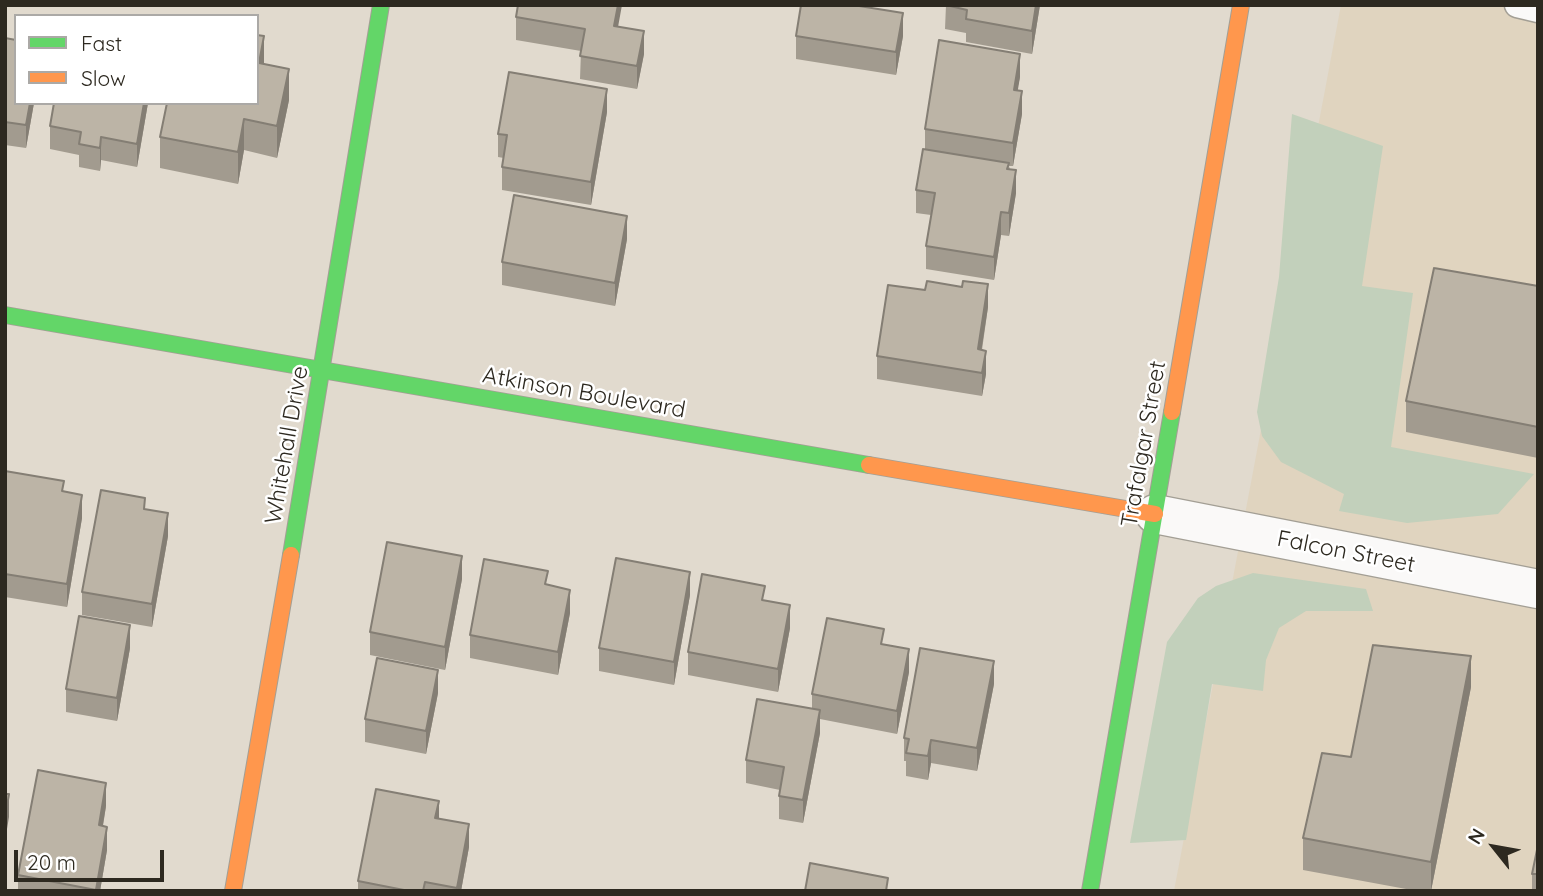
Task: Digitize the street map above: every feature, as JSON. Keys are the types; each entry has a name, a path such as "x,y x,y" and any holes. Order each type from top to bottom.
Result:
{"street":[{"name":"Whitehall Drive","path":"233,891 323,371 381,5"},
{"name":"Trafalgar Street","path":"1090,891 1241,5"},
{"name":"Atkinson Boulevard","path":"5,315 1155,514"},
{"name":"Falcon Street","path":"1155,514 1538,589"}],"lane":[{"path":"1517,5 1538,10"}],"shaded area":[{"path":"1341,5 1538,5 1538,891 1174,891"}],"green space":[{"path":"1292,114 1383,146 1362,286 1413,293 1391,447 1534,474 1498,514 1407,523 1339,511 1344,494 1281,462 1262,436 1257,412 1279,277"},
{"path":"1253,573 1366,589 1373,611 1306,611 1279,628 1266,660 1263,691 1212,684 1186,840 1130,843 1167,642 1198,598 1216,586"}],"building":[{"path":"518,5 618,5 614,26 644,31 637,66 580,56 585,29 516,17"},
{"path":"801,5 853,5 903,13 896,52 796,36"},
{"path":"946,5 1036,5 1032,31 966,19 967,10"},
{"path":"259,35 264,36 259,63"},
{"path":"5,38 14,40 14,105 30,105 26,125 5,122"},
{"path":"939,40 1020,54 1014,90 1022,91 1013,143 925,129"},
{"path":"259,63 289,69 277,126 244,119 238,152 160,137 167,105 259,105"},
{"path":"509,72 607,89 591,182 502,167 507,135 498,134"},
{"path":"54,105 144,105 137,144 101,137 100,148 79,144 81,132 50,126"},
{"path":"923,149 1009,163 1007,169 1016,170 1009,213 1001,212 994,257 926,246 935,193 916,190"},
{"path":"514,195 627,216 615,283 502,262"},
{"path":"1434,268 1538,286 1538,427 1406,401"},
{"path":"927,281 962,287 963,281 988,284 978,349 986,351 982,373 877,356 888,285 925,290"},
{"path":"5,471 64,481 62,491 82,495 67,584 5,574"},
{"path":"101,490 145,498 144,509 168,513 152,604 82,592"},
{"path":"387,542 462,556 445,647 370,632"},
{"path":"616,558 690,572 674,662 599,648"},
{"path":"484,559 548,571 545,584 570,590 558,652 470,635"},
{"path":"702,574 765,586 762,600 790,605 778,669 688,652"},
{"path":"79,616 130,625 117,698 66,689"},
{"path":"827,618 884,629 881,644 909,649 897,711 812,694"},
{"path":"1373,645 1471,656 1431,862 1303,838 1322,753 1351,757"},
{"path":"920,648 994,661 977,748 931,740 928,756 906,753 909,739 904,738"},
{"path":"377,658 438,670 426,731 365,719"},
{"path":"757,699 820,710 803,800 779,796 784,767 746,760"},
{"path":"38,770 106,783 99,825 107,827 96,890 18,875"},
{"path":"376,789 439,801 435,818 469,824 457,888 425,882 423,891 409,891 358,881"},
{"path":"5,794 9,794 5,818"},
{"path":"1538,845 1538,874 1532,874"},
{"path":"810,863 888,878 886,891 805,891"}],"traffic: fast":[{"path":"291,555 381,5"},
{"path":"5,315 869,465"},
{"path":"1090,891 1172,412"}],"traffic: slow":[{"path":"1172,412 1241,5"},
{"path":"869,465 1155,514"},
{"path":"233,891 291,555"}]}
